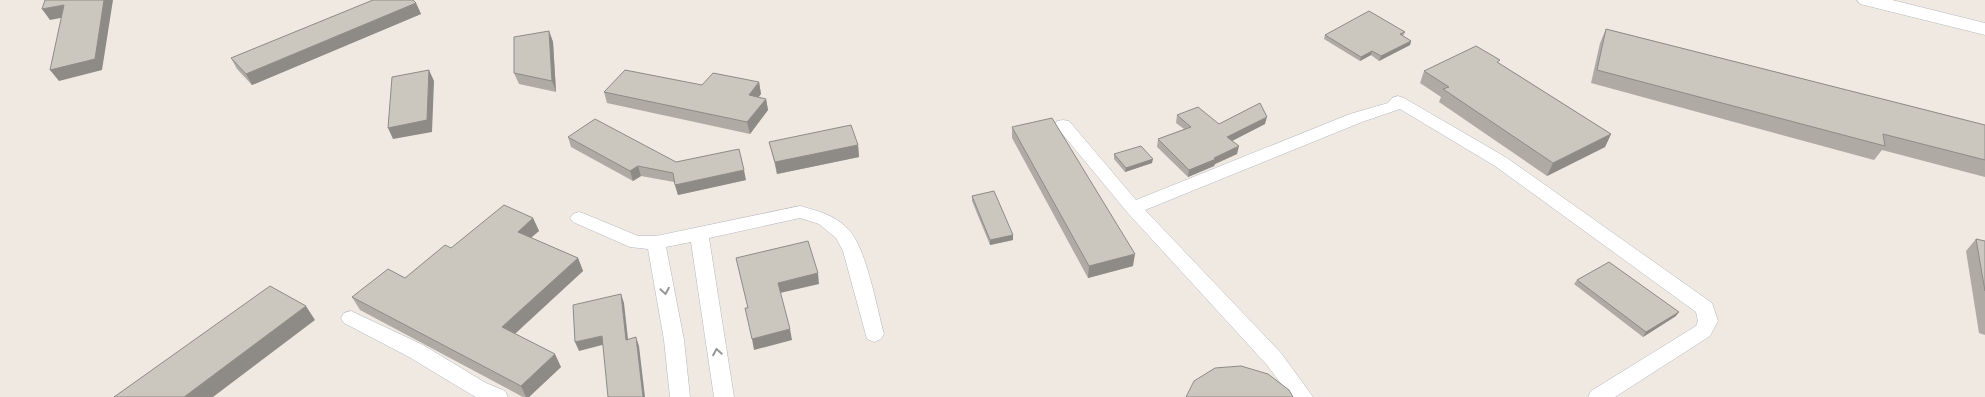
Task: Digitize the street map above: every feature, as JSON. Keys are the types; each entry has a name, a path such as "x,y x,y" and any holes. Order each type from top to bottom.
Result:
{"main road":[{"path":"1867,0 1985,29"},
{"path":"1921,0 1985,16"}],"street":[{"path":"1133,208 1356,118 1394,106 1398,100 1501,162 1705,308 1708,321 1703,330 1598,397"},
{"path":"1063,125 1133,208 1274,359 1303,397"},
{"path":"579,218 636,242 656,243 800,212 825,220 843,234 852,251 874,334"},
{"path":"699,233 724,397"},
{"path":"656,243 674,340 680,397"},
{"path":"351,318 416,350 479,389 498,397"}],"building":[{"path":"45,0 104,0 95,59 50,70 64,5 42,9"},
{"path":"373,0 413,0 416,3 246,74 231,58"},
{"path":"1369,11 1405,32 1400,34 1411,41 1381,56 1372,51 1361,57 1325,35"},
{"path":"1606,29 1985,125 1985,160 1883,134 1885,146 1597,70"},
{"path":"549,31 552,81 514,73 514,37"},
{"path":"1476,46 1500,60 1497,62 1611,134 1553,163 1443,89 1449,87 1424,71"},
{"path":"429,70 427,120 388,128 392,77"},
{"path":"625,70 702,85 713,73 759,82 749,95 766,99 747,122 604,92"},
{"path":"1260,103 1267,117 1227,137 1239,146 1214,158 1216,159 1189,170 1158,139 1191,127 1177,115 1198,107 1219,124"},
{"path":"1052,118 1135,254 1089,266 1012,127"},
{"path":"595,119 676,162 739,149 744,170 675,185 673,173 638,166 630,171 568,137"},
{"path":"851,125 858,145 775,162 769,142"},
{"path":"1141,146 1153,159 1126,168 1114,154"},
{"path":"994,191 1013,235 990,240 972,196"},
{"path":"504,205 533,218 518,232 578,258 502,327 555,354 521,386 352,297 388,269 405,278 445,245 451,248"},
{"path":"1976,239 1985,241 1985,291"},
{"path":"808,241 818,273 778,283 790,329 752,339 745,308 748,308 736,258"},
{"path":"1609,262 1679,312 1646,332 1577,280"},
{"path":"270,286 306,306 184,397 114,397"},
{"path":"621,294 626,340 636,337 643,397 608,397 602,336 575,342 573,305"},
{"path":"1241,366 1268,374 1289,390 1293,397 1186,397 1194,381 1215,368"}]}
